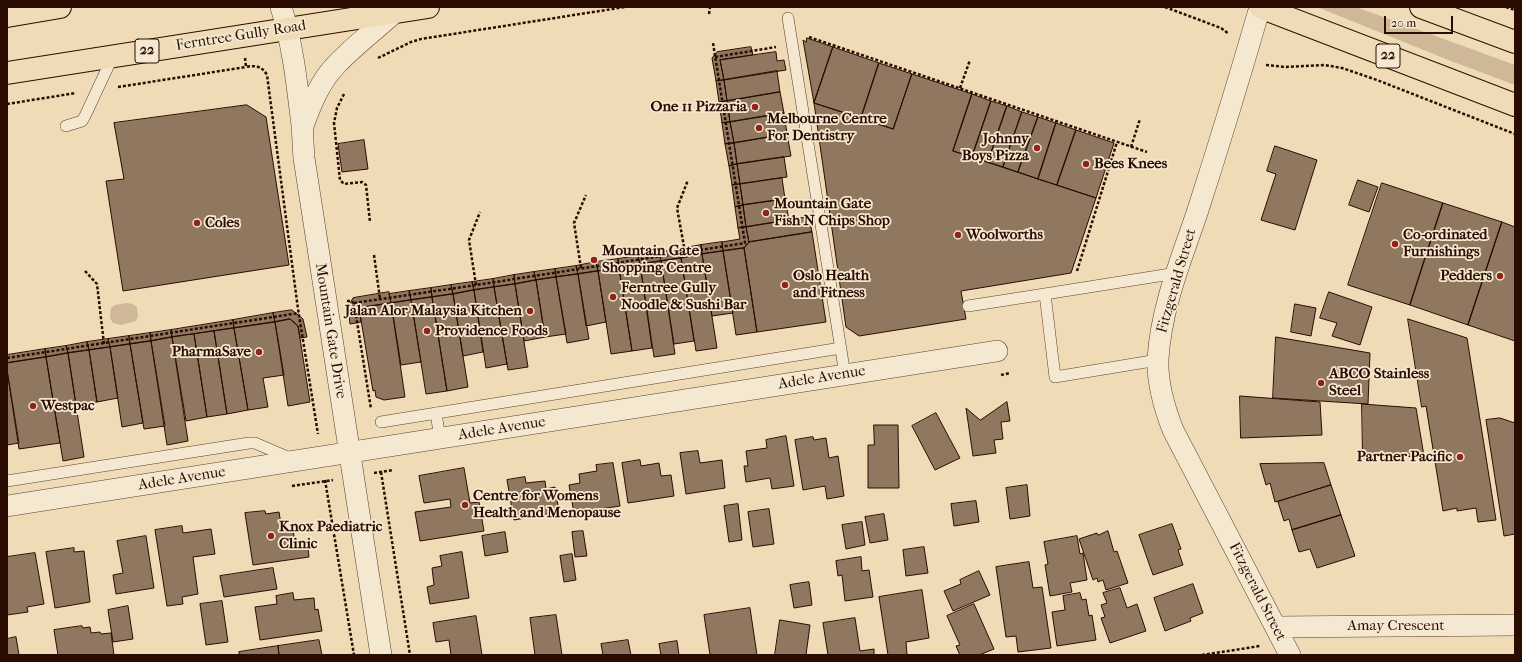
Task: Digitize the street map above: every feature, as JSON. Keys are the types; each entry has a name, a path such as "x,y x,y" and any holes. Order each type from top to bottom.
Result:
{"main road":[{"path":"7,16 60,7"},
{"name":"Ferntree Gully Road","path":"7,73 428,7"},
{"name":"22","path":"1260,7 1515,104"},
{"path":"1421,7 1515,42"}],"street":[{"name":"Mountain Gate Drive","path":"281,7 288,29 302,126 305,166 381,655"},
{"name":"Fitzgerald Street","path":"1260,7 1162,324 1158,360 1158,378 1166,412 1173,430 1283,641"},
{"path":"302,126 311,103 323,82 336,65 394,13"},
{"name":"Adele Avenue","path":"7,506 440,439 997,350"},
{"name":"Amay Crescent","path":"1283,641 1515,625"}],"lane":[{"path":"788,18 845,375"},
{"path":"66,126 82,121 86,116 113,56"},
{"path":"968,306 1177,273"},
{"path":"1045,294 1055,377 1158,360"},
{"path":"381,422 841,348"},
{"path":"436,413 440,439"},
{"path":"7,481 255,443 296,461"}],"path":[{"path":"376,59 411,42 421,39 625,7"},
{"path":"709,14 710,7"},
{"path":"1165,7 1221,28 1232,37"},
{"path":"1506,7 1515,10"},
{"path":"805,37 1147,152"},
{"path":"344,302 350,301 354,303 745,243 713,43"},
{"path":"715,56 779,46"},
{"path":"244,52 246,66"},
{"path":"960,88 970,60"},
{"path":"1260,63 1285,67 1315,65 1342,68 1377,80 1515,134"},
{"path":"116,88 246,66 258,66 262,68 267,67"},
{"path":"262,68 267,75 299,313 318,435"},
{"path":"346,90 337,108 334,123 340,180 344,184 362,182 366,186 370,222"},
{"path":"7,104 81,93"},
{"path":"1131,147 1140,120"},
{"path":"1071,290 1117,142"},
{"path":"685,252 677,208 688,180"},
{"path":"581,268 574,224 586,196"},
{"path":"476,285 469,240 480,212"},
{"path":"374,255 380,299"},
{"path":"86,271 97,284 104,344"},
{"path":"354,303 372,412"},
{"path":"7,358 299,313"},
{"path":"380,467 410,655"},
{"path":"325,476 354,655"},
{"path":"1202,655 1283,641"}],"shaded area":[{"path":"1317,7 1356,7 1515,65 1515,85 1451,61"},
{"path":"127,303 137,307 138,316 136,321 121,325 113,323 110,318 111,308 115,305"}],"building":[{"path":"807,38 833,47 814,103 803,40 806,42"},
{"path":"751,47 753,55 720,60 724,80 716,81 712,58 717,52"},
{"path":"833,47 879,63 861,118 814,103"},
{"path":"776,52 777,61 784,60 786,70 724,80 720,60"},
{"path":"879,63 912,74 893,129 861,118"},
{"path":"777,71 780,92 727,101 724,80"},
{"name":"Woolworths","path":"912,74 972,94 953,151 1096,198 1071,273 961,291 966,319 859,336 846,327 814,103 893,129"},
{"path":"724,80 727,101 719,102 716,81"},
{"name":"One 11 Pizzaria","path":"780,92 784,113 730,122 727,101"},
{"path":"972,94 991,101 972,157 953,151"},
{"path":"727,101 730,122 722,123 719,102"},
{"path":"991,101 1007,106 988,162 972,157"},
{"name":"Coles","path":"247,105 266,117 289,265 123,291 106,181 124,179 114,123"},
{"path":"1007,106 1022,112 1003,167 988,162"},
{"path":"1022,112 1038,117 1018,172 1003,167"},
{"name":"Melbourne Centre For Dentistry","path":"784,113 787,134 734,143 730,122"},
{"name":"Johnny Boys Pizza","path":"1038,117 1056,123 1038,179 1018,172"},
{"path":"730,122 734,143 725,144 722,123"},
{"path":"1056,123 1076,130 1057,185 1038,179"},
{"name":"Bees Knees","path":"1076,130 1114,143 1096,198 1057,185"},
{"path":"787,134 791,156 737,164 734,143"},
{"path":"364,140 368,169 342,172 338,144"},
{"path":"734,143 737,164 729,166 725,144"},
{"path":"1275,146 1317,160 1295,230 1261,220 1276,174 1267,171"},
{"path":"784,157 787,177 740,184 737,164"},
{"path":"737,164 740,184 732,185 729,166"},
{"path":"782,178 785,199 743,205 740,184"},
{"path":"1358,180 1378,187 1369,212 1349,205"},
{"name":"Co-ordinated Furnishings","path":"1382,183 1443,203 1410,305 1348,285"},
{"path":"740,184 743,205 735,207 732,185"},
{"name":"Mountain Gate Fish N Chips Shop","path":"785,199 789,220 746,227 743,205"},
{"path":"1443,203 1502,222 1468,325 1410,305"},
{"path":"743,205 746,227 738,228 735,207"},
{"path":"809,217 812,232 749,242 746,227"},
{"name":"Pedders","path":"1502,222 1515,227 1515,341 1468,325"},
{"path":"746,227 749,242 744,248 723,251 722,242 740,239 738,228"},
{"name":"Oslo Health and Fitness","path":"812,232 826,322 757,332 744,248 749,242"},
{"path":"722,242 723,251 702,254 701,245"},
{"path":"701,245 702,254 681,258 680,249"},
{"path":"744,248 757,332 736,335 723,251"},
{"path":"680,249 681,258 661,261 659,252"},
{"path":"723,251 733,313 712,316 702,254"},
{"path":"659,252 661,261 640,264 638,256"},
{"path":"702,254 717,348 696,351 681,258"},
{"path":"638,256 640,264 619,268 618,259"},
{"path":"681,258 694,341 674,344 661,261"},
{"path":"618,259 619,268 598,271 596,262"},
{"path":"661,261 675,354 654,357 640,264"},
{"path":"596,262 598,271 578,274 576,266"},
{"path":"640,264 652,348 632,351 619,268"},
{"path":"576,266 578,274 556,277 555,269"},
{"name":"Ferntree Gully Noodle & Sushi Bar","path":"619,268 632,351 611,354 598,271"},
{"path":"555,269 556,277 536,280 534,272"},
{"path":"598,271 606,322 586,326 578,274"},
{"path":"534,272 536,280 515,284 514,275"},
{"path":"578,274 589,339 567,343 556,277"},
{"path":"514,275 515,284 494,287 493,279"},
{"path":"556,277 566,334 545,337 536,280"},
{"path":"493,279 494,287 474,290 472,282"},
{"name":"Jalan Alor Malaysia Kitchen","path":"536,280 545,337 524,341 515,284"},
{"path":"472,282 474,290 453,294 451,285"},
{"path":"515,284 528,367 508,370 494,287"},
{"path":"451,285 453,294 432,297 431,288"},
{"path":"494,287 507,364 486,368 474,290"},
{"path":"431,288 432,297 411,300 409,291"},
{"path":"474,290 483,352 463,356 453,294"},
{"path":"409,291 411,300 391,303 389,294"},
{"path":"389,292 391,303 359,308 361,322 350,324 348,307 353,298"},
{"path":"1329,292 1372,307 1360,345 1332,336 1337,323 1320,318"},
{"path":"453,294 468,387 447,391 432,297"},
{"name":"Providence Foods","path":"432,297 447,391 426,394 411,300"},
{"path":"411,300 421,362 401,365 391,303"},
{"path":"391,303 405,397 384,400 376,397 375,390 373,391 359,308"},
{"path":"1295,304 1316,308 1311,336 1291,332"},
{"path":"292,310 303,319 307,337 300,338 298,326 290,319 275,322 273,313"},
{"path":"273,313 275,322 234,328 233,320"},
{"path":"290,319 298,326 310,402 288,406 275,322"},
{"name":"Partner Pacific","path":"1408,319 1467,338 1496,520 1478,522 1476,508 1457,511 1457,508 1443,511 1426,406 1422,407"},
{"path":"233,320 234,328 172,337 171,330"},
{"name":"PharmaSave","path":"275,322 284,375 263,378 268,407 248,410 234,328"},
{"path":"234,328 248,410 227,414 214,331"},
{"path":"171,330 172,337 151,341 150,333"},
{"path":"214,331 227,414 207,417 194,334"},
{"path":"150,333 151,341 130,344 129,336"},
{"path":"194,334 207,417 186,421 172,337"},
{"path":"129,336 130,344 110,347 108,339"},
{"path":"172,337 188,441 167,445 151,341"},
{"name":"ABCO Stainless Steel","path":"1276,337 1370,353 1368,404 1273,398"},
{"path":"108,339 110,347 89,350 87,342"},
{"path":"151,341 165,426 144,429 130,344"},
{"path":"87,342 89,350 68,353 66,346"},
{"path":"130,344 143,423 122,427 110,347"},
{"path":"66,346 68,353 46,357 45,349"},
{"path":"110,347 118,398 97,402 89,350"},
{"path":"45,349 46,357 7,363 7,355"},
{"path":"89,350 97,402 76,405 68,353"},
{"path":"68,353 84,457 63,461 46,357"},
{"name":"Westpac","path":"46,357 60,443 19,449 7,363"},
{"path":"7,370 19,443 7,445"},
{"path":"1240,396 1320,402 1322,435 1241,438"},
{"path":"1007,402 1010,421 1001,422 1003,439 994,440 996,453 973,456 966,408 980,420"},
{"path":"1362,404 1416,408 1424,456 1363,458"},
{"path":"936,413 960,458 935,470 912,426"},
{"path":"1500,418 1515,423 1515,534 1504,536 1486,420"},
{"path":"874,425 898,425 899,488 868,488 868,445 874,445"},
{"path":"786,436 794,486 772,489 770,478 746,482 744,466 748,466 746,451 767,448 766,440"},
{"path":"813,437 814,440 826,438 829,458 838,456 844,496 827,499 825,486 803,490 795,440"},
{"path":"698,451 700,463 722,460 725,488 686,494 680,453"},
{"path":"640,460 641,466 659,463 661,476 671,475 674,496 628,503 622,463"},
{"path":"613,463 620,506 574,513 569,485 580,483 579,474 597,471 596,465"},
{"path":"1324,463 1331,485 1275,502 1270,483 1266,485 1260,464"},
{"name":"Centre for Womens Health and Menopause","path":"464,468 470,503 479,502 484,531 420,541 415,512 451,507 450,499 424,503 419,476"},
{"path":"525,477 526,483 545,481 546,489 555,487 559,512 514,520 507,480"},
{"path":"1027,485 1030,516 1010,519 1006,488"},
{"path":"1331,485 1341,515 1292,530 1289,519 1284,521 1278,502"},
{"path":"976,501 979,522 954,526 951,504"},
{"path":"738,504 742,540 729,542 724,506"},
{"path":"769,509 774,544 753,547 748,512"},
{"name":"Knox Paediatric Clinic","path":"265,511 266,514 279,512 282,531 293,530 295,542 307,540 309,557 253,565 245,513"},
{"path":"884,514 888,540 870,543 865,517"},
{"path":"1341,515 1355,556 1317,568 1310,549 1299,552 1292,530"},
{"path":"862,522 865,545 846,549 842,525"},
{"path":"1172,524 1181,549 1178,550 1183,565 1153,575 1139,535"},
{"path":"182,526 183,533 211,529 215,554 193,557 198,594 182,597 183,604 167,606 155,530"},
{"path":"583,531 587,556 575,557 572,532"},
{"path":"1108,531 1114,552 1117,551 1128,583 1106,590 1103,580 1098,582 1097,578 1093,580 1079,539"},
{"path":"505,532 508,552 485,556 482,536"},
{"path":"146,536 154,588 116,594 113,575 123,573 117,541"},
{"path":"1077,536 1080,554 1083,553 1087,580 1070,583 1072,592 1050,596 1045,565 1048,564 1044,542"},
{"path":"924,547 928,573 906,576 903,550"},
{"path":"74,548 74,552 84,551 90,602 55,608 46,552"},
{"path":"462,552 469,598 430,604 427,587 434,585 432,568 442,566 440,556"},
{"path":"35,553 44,604 27,607 28,612 7,615 7,557"},
{"path":"572,554 576,580 564,582 560,556"},
{"path":"861,557 862,571 869,570 873,597 845,601 842,575 838,576 836,561"},
{"path":"1029,562 1033,588 1042,587 1051,648 1018,652 1016,636 1006,637 996,567"},
{"path":"273,568 277,589 224,597 220,576"},
{"path":"979,571 990,595 953,611 944,591 961,584 960,580"},
{"path":"809,582 812,605 794,608 790,585"},
{"path":"1193,584 1203,613 1190,618 1191,621 1165,631 1154,598"},
{"path":"1120,588 1127,608 1137,604 1146,631 1110,643 1101,618 1105,617 1101,605 1107,603 1103,593"},
{"path":"922,590 929,638 906,642 907,655 888,655 879,597"},
{"path":"293,593 294,600 314,598 315,610 318,609 322,631 260,640 255,607 277,604 276,596"},
{"path":"1080,593 1082,600 1086,599 1089,616 1092,615 1096,640 1057,646 1052,612 1065,610 1063,596"},
{"path":"222,601 228,642 206,645 200,604"},
{"path":"974,604 994,649 979,655 960,655 956,646 960,645 947,616"},
{"path":"128,606 133,639 113,642 108,610"},
{"path":"750,608 757,655 710,655 704,615"},
{"path":"556,615 562,655 535,655 530,618"},
{"path":"476,616 482,655 451,655 449,640 436,642 433,623"},
{"path":"855,618 860,651 874,649 874,655 828,655 823,623"},
{"path":"780,620 810,625 806,655 775,655"},
{"path":"82,626 83,628 90,627 91,633 111,633 114,655 58,655 54,630"},
{"path":"16,637 19,655 7,655 7,639"},
{"path":"319,640 322,655 279,655 278,646"},
{"path":"628,640 631,655 603,655 601,644"},
{"path":"677,641 679,655 661,655 659,644"},
{"path":"278,646 279,655 239,655 239,652"}],"place":[{"name":"One 11 Pizzaria","path":"755,107"},
{"name":"Melbourne Centre For Dentistry","path":"759,128"},
{"name":"Johnny Boys Pizza","path":"1037,148"},
{"name":"Bees Knees","path":"1086,164"},
{"name":"Mountain Gate Fish N Chips Shop","path":"766,213"},
{"name":"Coles","path":"197,223"},
{"name":"Woolworths","path":"958,235"},
{"name":"Co-ordinated Furnishings","path":"1395,244"},
{"name":"Mountain Gate Shopping Centre","path":"594,260"},
{"name":"Pedders","path":"1500,276"},
{"name":"Oslo Health and Fitness","path":"785,285"},
{"name":"Ferntree Gully Noodle & Sushi Bar","path":"613,297"},
{"name":"Jalan Alor Malaysia Kitchen","path":"530,311"},
{"name":"Providence Foods","path":"427,331"},
{"name":"PharmaSave","path":"259,352"},
{"name":"ABCO Stainless Steel","path":"1321,383"},
{"name":"Westpac","path":"33,406"},
{"name":"Partner Pacific","path":"1460,457"},
{"name":"Centre for Womens Health and Menopause","path":"465,505"},
{"name":"Knox Paediatric Clinic","path":"271,536"}]}
